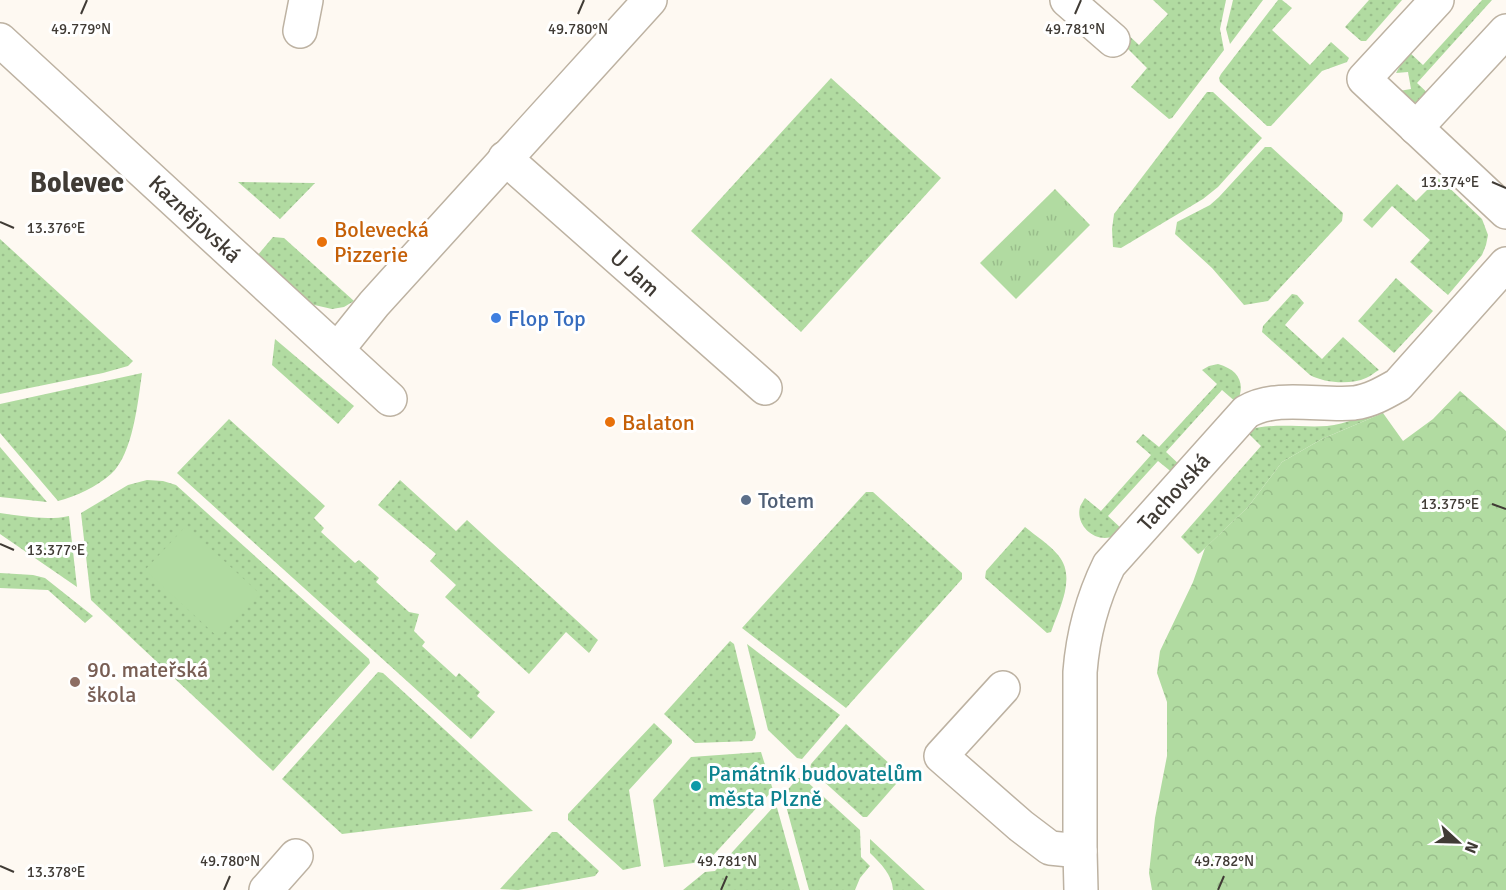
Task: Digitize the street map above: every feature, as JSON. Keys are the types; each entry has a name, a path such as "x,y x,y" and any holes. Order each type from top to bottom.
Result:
{"street":[{"path":"337,350 374,304 650,0"},
{"path":"1067,0 1113,40"},
{"path":"1437,0 1364,80 1506,212"},
{"path":"1416,128 1506,31"},
{"name":"Kaznějovská","path":"0,40 390,399"},
{"name":"U Jam","path":"506,158 765,388"},
{"name":"Tachovská","path":"1081,890 1081,661 1087,624 1098,588 1109,565 1246,412 1255,407 1276,403 1354,403 1379,396 1398,385 1506,264"},
{"path":"1003,688 941,756 1021,826 1050,848 1080,851"},
{"path":"266,890 296,856"}],"green space":[{"path":"1153,0 1226,0 1220,29 1224,50 1169,119 1131,87 1147,68 1123,44 1123,30 1139,45 1168,14"},
{"path":"1233,0 1263,0 1230,44 1226,29"},
{"path":"1278,0 1282,0 1292,8 1272,30 1310,65 1331,42 1349,58 1347,62 1322,71 1271,126 1267,126 1220,82 1219,78"},
{"path":"1369,0 1402,0 1366,41 1361,41 1345,27"},
{"path":"1482,0 1492,0 1417,83 1432,97 1417,102 1408,99 1399,91 1411,89 1408,72 1396,73 1408,51 1423,65"},
{"path":"831,78 941,178 801,332 691,231"},
{"path":"1207,92 1213,92 1262,138 1218,187 1203,199 1121,248 1113,247 1114,214"},
{"path":"1265,147 1271,147 1343,213 1342,221 1268,301 1244,305 1212,268 1175,234 1177,222 1210,205"},
{"path":"1439,178 1482,219 1488,235 1482,255 1448,295 1410,262 1430,240 1392,206 1372,228 1363,220 1397,184 1416,201"},
{"path":"238,182 315,183 280,219"},
{"path":"1055,189 1090,225 1016,299 980,263"},
{"path":"273,237 284,238 354,301 344,307 332,309 310,304 257,256"},
{"path":"0,239 133,361 128,366 103,373 0,394"},
{"path":"1396,278 1433,311 1394,353 1358,321"},
{"path":"1292,294 1297,295 1304,303 1285,325 1322,359 1343,337 1379,370 1366,378 1345,382 1323,380 1310,375 1262,332 1263,326"},
{"path":"275,339 354,406 338,424 272,365"},
{"path":"1218,364 1231,370 1239,378 1241,389 1237,403 1222,390 1166,452 1181,466 1174,474 1158,461 1108,516 1122,531 1107,538 1100,538 1088,532 1079,514 1080,506 1085,498 1101,511 1151,455 1136,442 1143,434 1159,447 1217,384 1202,370"},
{"path":"142,373 133,427 125,454 111,474 79,494 58,501 0,433 0,404"},
{"path":"1460,391 1506,431 1506,890 1152,890 1149,873 1155,818 1167,756 1167,702 1157,673 1160,651 1193,582 1205,548 1248,507 1282,462 1322,439 1383,413 1403,441 1433,419"},
{"path":"1381,408 1383,413 1322,439 1282,462 1248,507 1200,553 1198,554 1181,537 1261,446 1246,431 1275,426 1334,425"},
{"path":"229,419 325,506 314,518 324,528 321,532 355,563 359,560 379,578 376,582 409,612 419,614 414,631 425,642 422,646 456,677 459,673 480,692 477,696 495,712 471,739 177,473"},
{"path":"0,447 47,502 0,497"},
{"path":"147,480 176,485 369,659 370,663 273,771 91,600 81,513 128,485"},
{"path":"400,480 456,531 467,520 598,640 589,653 566,632 529,674 445,597 456,585 430,561 436,554 378,505"},
{"path":"866,492 873,492 962,573 962,579 846,708 742,628"},
{"path":"0,513 43,518 69,516 77,587 0,534"},
{"path":"186,526 260,594 219,638 145,570"},
{"path":"1025,527 1058,555 1066,573 1062,603 1051,632 1047,633 985,578 986,571"},
{"path":"0,573 45,578 93,616 85,623 48,590 0,588"},
{"path":"730,641 734,644 756,733 755,738 752,741 695,743 664,714"},
{"path":"747,644 840,715 802,759 797,758 768,730"},
{"path":"378,672 383,673 533,811 342,834 282,779"},
{"path":"654,723 672,740 672,743 629,790 641,866 623,870 568,820 568,814"},
{"path":"846,724 903,776 867,817 863,817 810,769 811,764"},
{"path":"761,752 773,790 708,861 664,867 653,800 691,757"},
{"path":"798,778 803,778 860,830 861,857 870,866 860,878 855,890 809,890 783,795"},
{"path":"776,804 800,890 683,890 705,872 715,871"},
{"path":"552,832 557,832 599,871 595,876 518,890 500,889"},
{"path":"870,839 925,890 893,890 888,874 870,853"}],"place":[{"name":"Bolevecká Pizzerie","path":"322,242"},
{"name":"Flop Top","path":"496,318"},
{"name":"Balaton","path":"610,422"},
{"name":"Totem","path":"746,500"},
{"name":"90. mateřská škola","path":"75,682"},
{"name":"Památník budovatelům města Plzně","path":"696,786"}],"district":[{"name":"Bolevec","path":"77,183"}]}
